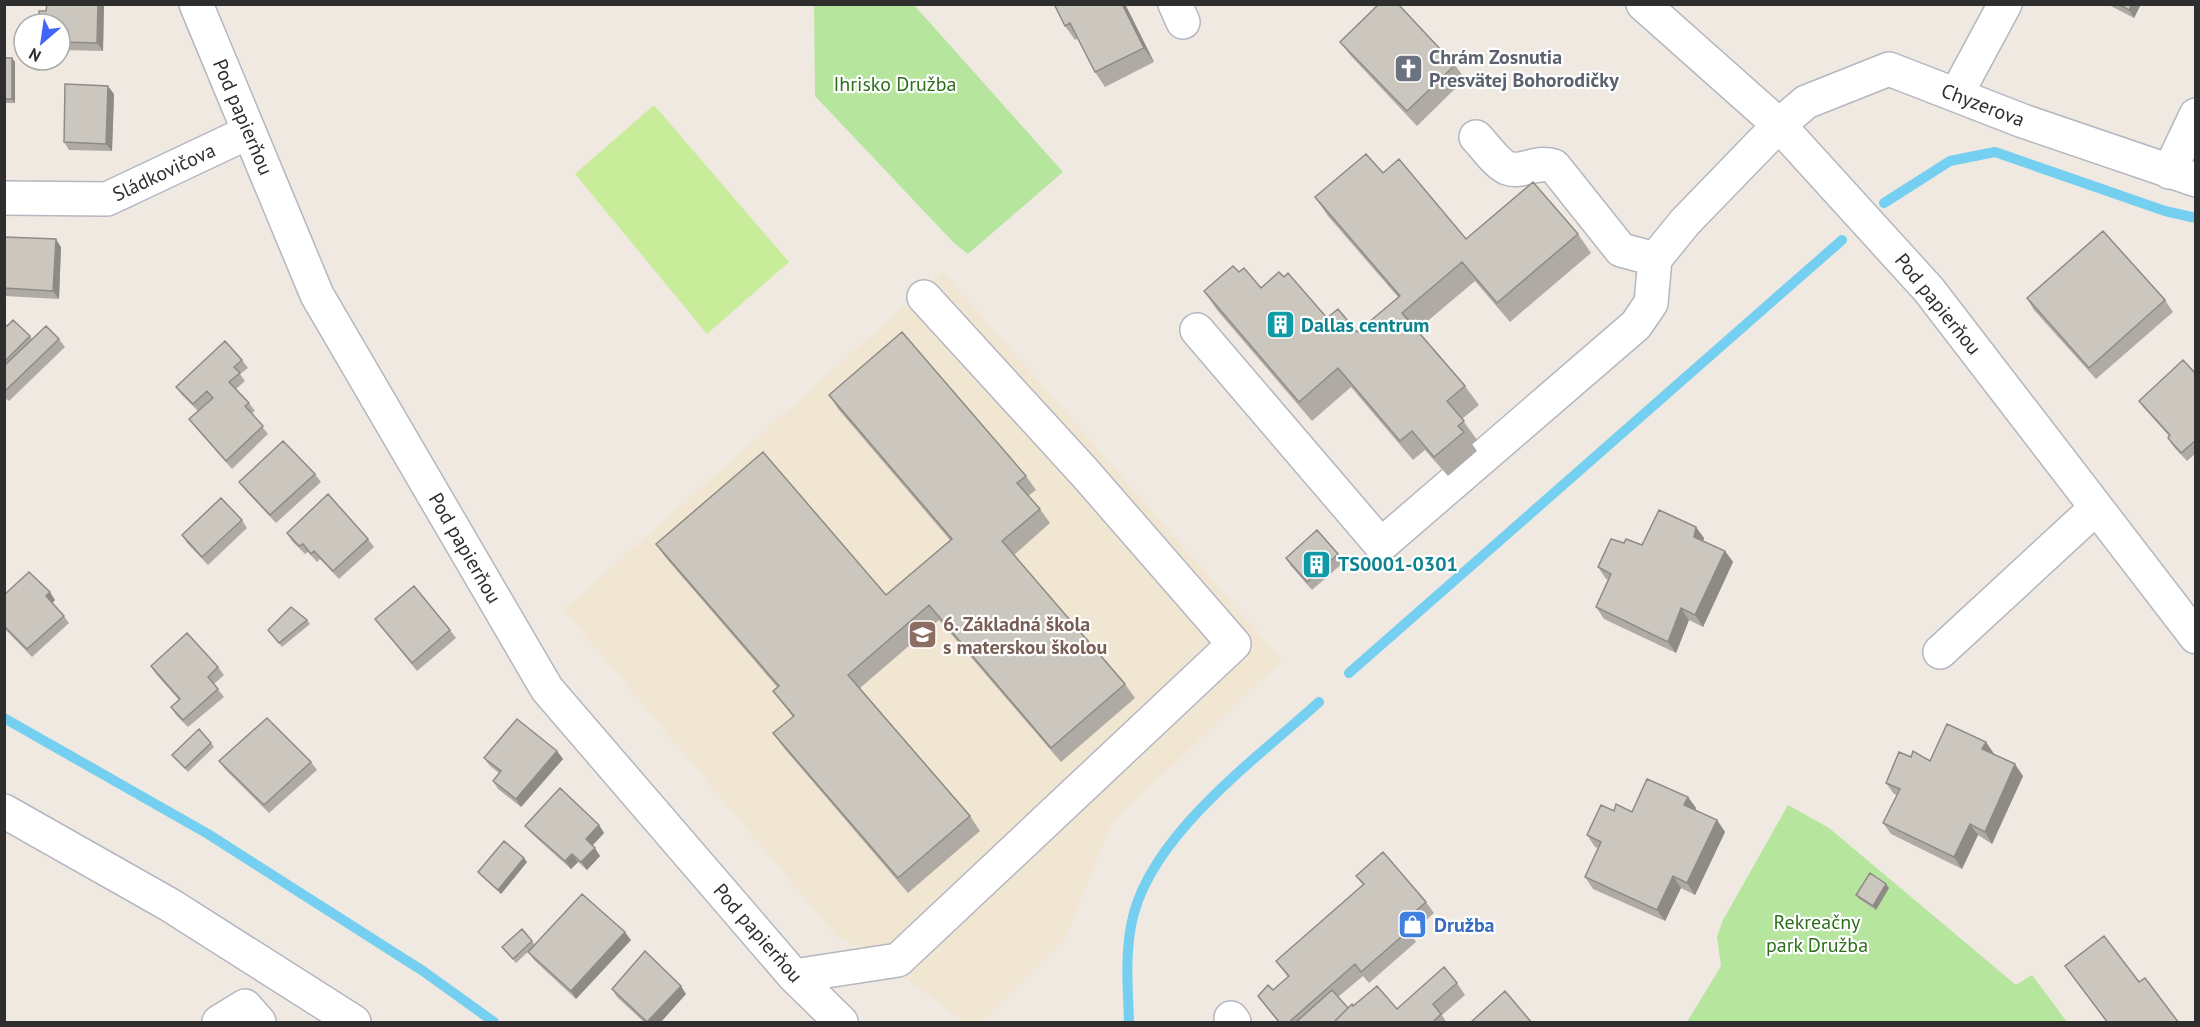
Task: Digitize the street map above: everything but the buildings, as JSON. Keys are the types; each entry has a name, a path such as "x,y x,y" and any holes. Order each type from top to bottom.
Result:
{"street":[{"name":"Pod papierňou","path":"196,4 317,296 547,689 794,976 841,1023"},
{"name":"Pod papierňou","path":"1643,4 1779,125 1929,290 2196,637"},
{"path":"1956,95 2005,4"},
{"name":"Chyzerova","path":"1656,259 1684,222 1779,125 1806,102 1889,69 2182,176"},
{"path":"2182,176 2196,115"},
{"name":"Sládkovičova","path":"4,198 107,199 249,132"},
{"path":"1197,330 1381,544 1636,324 1651,303 1656,259 1621,250 1554,166 1542,162 1515,170 1505,167 1476,137"},
{"path":"794,976 898,960 1234,644 1085,473 924,297"},
{"path":"1940,652 2097,508"},
{"path":"4,810 170,905 354,1023"},
{"path":"219,1023 245,1006 259,1023"}],"shaded area":[{"name":"6. Základná škola s materskou školou","path":"943,272 1282,660 1111,824 1065,938 981,1022 964,1022 885,962 836,935 564,610"}],"green space":[{"name":"Ihrisko Družba","path":"814,5 914,5 1063,172 968,254 954,243 815,96"},
{"path":"654,105 789,262 707,334 575,174"},
{"name":"Rekreačny park Družba","path":"1788,805 1829,828 2016,985 2032,975 2067,1022 1687,1022 1721,966 1717,937 1723,920"}],"waterway":[{"path":"1884,203 1950,161 1995,152 2165,211 2196,218"},
{"path":"1349,673 1842,240"},
{"path":"1129,1022 1127,962 1131,926 1141,893 1158,862 1180,832 1235,775 1319,702"},
{"path":"4,718 208,834 423,971 494,1022"}],"place":[{"name":"Chrám Zosnutia Presvätej Bohorodičky","path":"1408,68"},
{"name":"Dallas centrum","path":"1280,325"},
{"name":"TS0001-0301","path":"1317,564"},
{"name":"6. Základná škola s materskou školou","path":"922,635"},
{"name":"Družba","path":"1413,925"}]}
